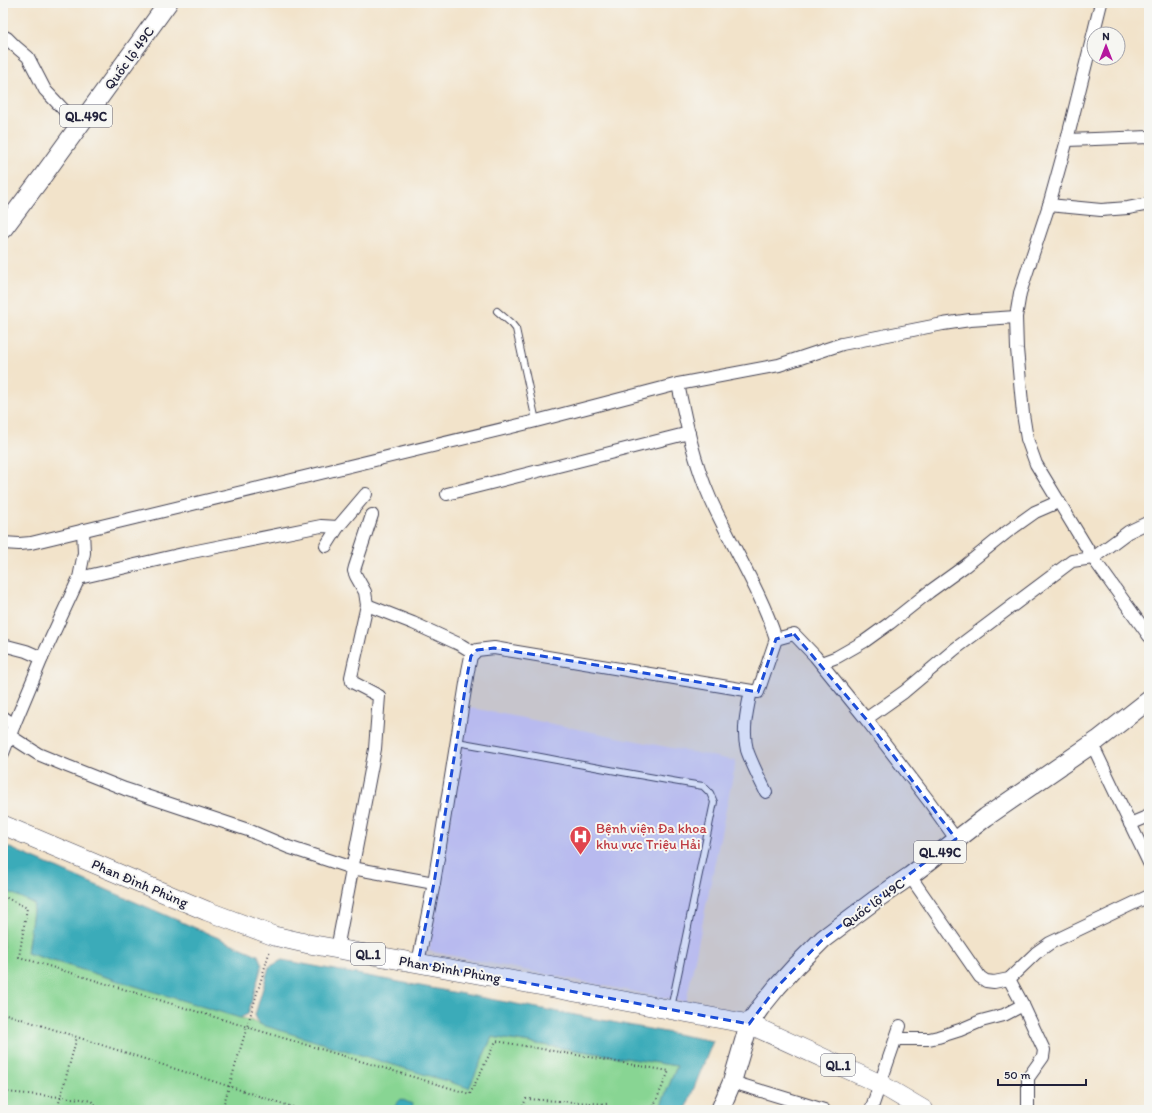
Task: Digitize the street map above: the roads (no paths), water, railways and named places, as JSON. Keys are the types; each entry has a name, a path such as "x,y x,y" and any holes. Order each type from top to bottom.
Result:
{"highway":[{"name":"Phan Đình Phùng","path":"3,825 207,911 274,936 309,944 750,1024"},
{"name":"QL.1","path":"750,1024 880,1084 924,1110"}],"main road":[{"name":"Quốc lộ 49C","path":"3,229 168,3"},
{"name":"Quốc lộ 49C","path":"750,1024 760,1008 777,987 823,939 910,876 986,817 1092,744 1149,700"},
{"name":"QL.49C","path":"720,1110 732,1082 750,1024"}],"street":[{"path":"1102,3 1067,140 1049,204 1017,306 1017,349 1020,394 1027,439 1036,464 1093,558 1149,636"},
{"path":"3,36 28,56 44,90 79,126"},
{"path":"1067,140 1149,137"},
{"path":"1049,204 1101,210 1128,208 1149,204"},
{"path":"3,543 31,543 536,421 678,384 765,369 842,344 943,324 1016,316"},
{"path":"418,963 434,883 468,671 471,656 477,650 494,648 758,692 776,639 763,605 710,499 703,481 689,433 678,384"},
{"path":"447,494 689,433"},
{"path":"326,546 338,527 366,494"},
{"path":"821,663 837,657 865,641 965,566 1006,532 1035,512 1058,502"},
{"path":"337,949 375,749 379,696 354,683 351,679 367,605 365,592 354,571 372,515"},
{"path":"866,719 904,692 955,649 1072,561 1093,558 1128,532 1149,522"},
{"path":"79,578 187,553 322,526 338,527"},
{"path":"3,753 42,658 79,578 84,553 83,530"},
{"path":"367,605 413,623 461,645 474,653"},
{"path":"776,639 794,634 821,663 866,719 956,839"},
{"path":"3,645 26,650 42,658"},
{"path":"751,691 746,712 745,734 747,750 766,792"},
{"path":"3,716 12,731 38,754 125,789 248,830 288,847 352,868 434,883"},
{"path":"1092,744 1149,863"},
{"path":"1130,824 1149,816"},
{"path":"910,876 980,977 986,981 994,982 1009,979 1036,953 1050,943 1149,896"},
{"path":"1009,979 1044,1050 1043,1057 1028,1078 1028,1110"},
{"path":"896,1039 938,1038 981,1021 1004,1015 1023,1005"},
{"path":"871,1110 900,1026"},
{"path":"732,1082 824,1110"}],"lane":[{"path":"497,311 516,329 536,421"},
{"path":"457,742 704,786 710,793 714,802 670,1010"}],"water":[{"path":"3,845 258,955 262,965 248,1014 240,1018 27,953 34,904 3,889"},
{"path":"282,960 713,1041 685,1110 659,1110 677,1066 492,1037 469,1088 259,1024 255,1015 269,967"},
{"path":"401,1099 412,1104 413,1110 393,1110"}],"place":[{"name":"Bệnh viện Đa khoa khu vực Triệu Hải","path":"580,856"}]}
